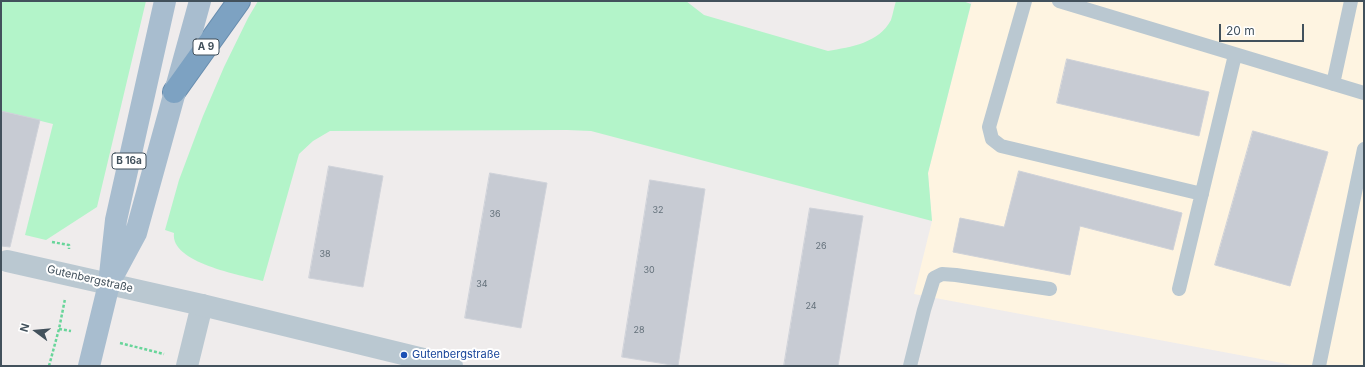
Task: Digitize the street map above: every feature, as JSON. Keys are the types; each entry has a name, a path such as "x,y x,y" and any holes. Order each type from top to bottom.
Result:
{"highway":[{"name":"A 9","path":"174,92 238,1"}],"main road":[{"name":"B 16a","path":"89,366 109,284 116,220 165,1"},
{"name":"B 16a","path":"109,284 136,233 200,1"}],"street":[{"name":"Gutenbergstraße","path":"7,261 202,305 452,366"},
{"path":"188,363 202,305"}],"lane":[{"path":"1025,1 989,127 992,139 1001,146 1202,194"},
{"path":"1058,1 1074,3 1364,93"},
{"path":"1333,84 1351,1"},
{"path":"1179,289 1235,54"},
{"path":"1319,366 1364,149"},
{"path":"910,366 924,310 934,278 942,274 956,275 1050,289"}],"path":[{"path":"59,329 96,337 188,363"}],"shaded area":[{"path":"972,1 1364,1 1364,366 1298,366 914,294 932,221 928,173"}],"green space":[{"path":"1,1 146,1 97,207 46,240 25,235 53,124 1,111"},
{"path":"258,1 686,1 704,15 828,51 864,43 879,34 886,28 891,20 896,1 963,1 971,4 928,173 932,221 591,131 330,131 313,141 299,154 263,281 224,271 195,260 183,252 176,243 174,233 165,230 179,180 203,116 224,67"}],"building":[{"path":"1067,59 1209,92 1199,136 1057,103"},
{"path":"1,111 40,120 10,247 1,246"},
{"path":"1253,131 1328,152 1290,286 1215,265"},
{"path":"329,166 383,176 363,287 309,278"},
{"path":"1019,171 1182,213 1173,250 1080,226 1070,275 953,252 960,218 1004,227"},
{"path":"490,173 547,183 521,328 465,318"},
{"path":"650,180 705,189 678,366 622,357"},
{"path":"810,208 863,216 838,366 784,366"}],"place":[{"name":"Gutenbergstraße","path":"404,355"}]}
